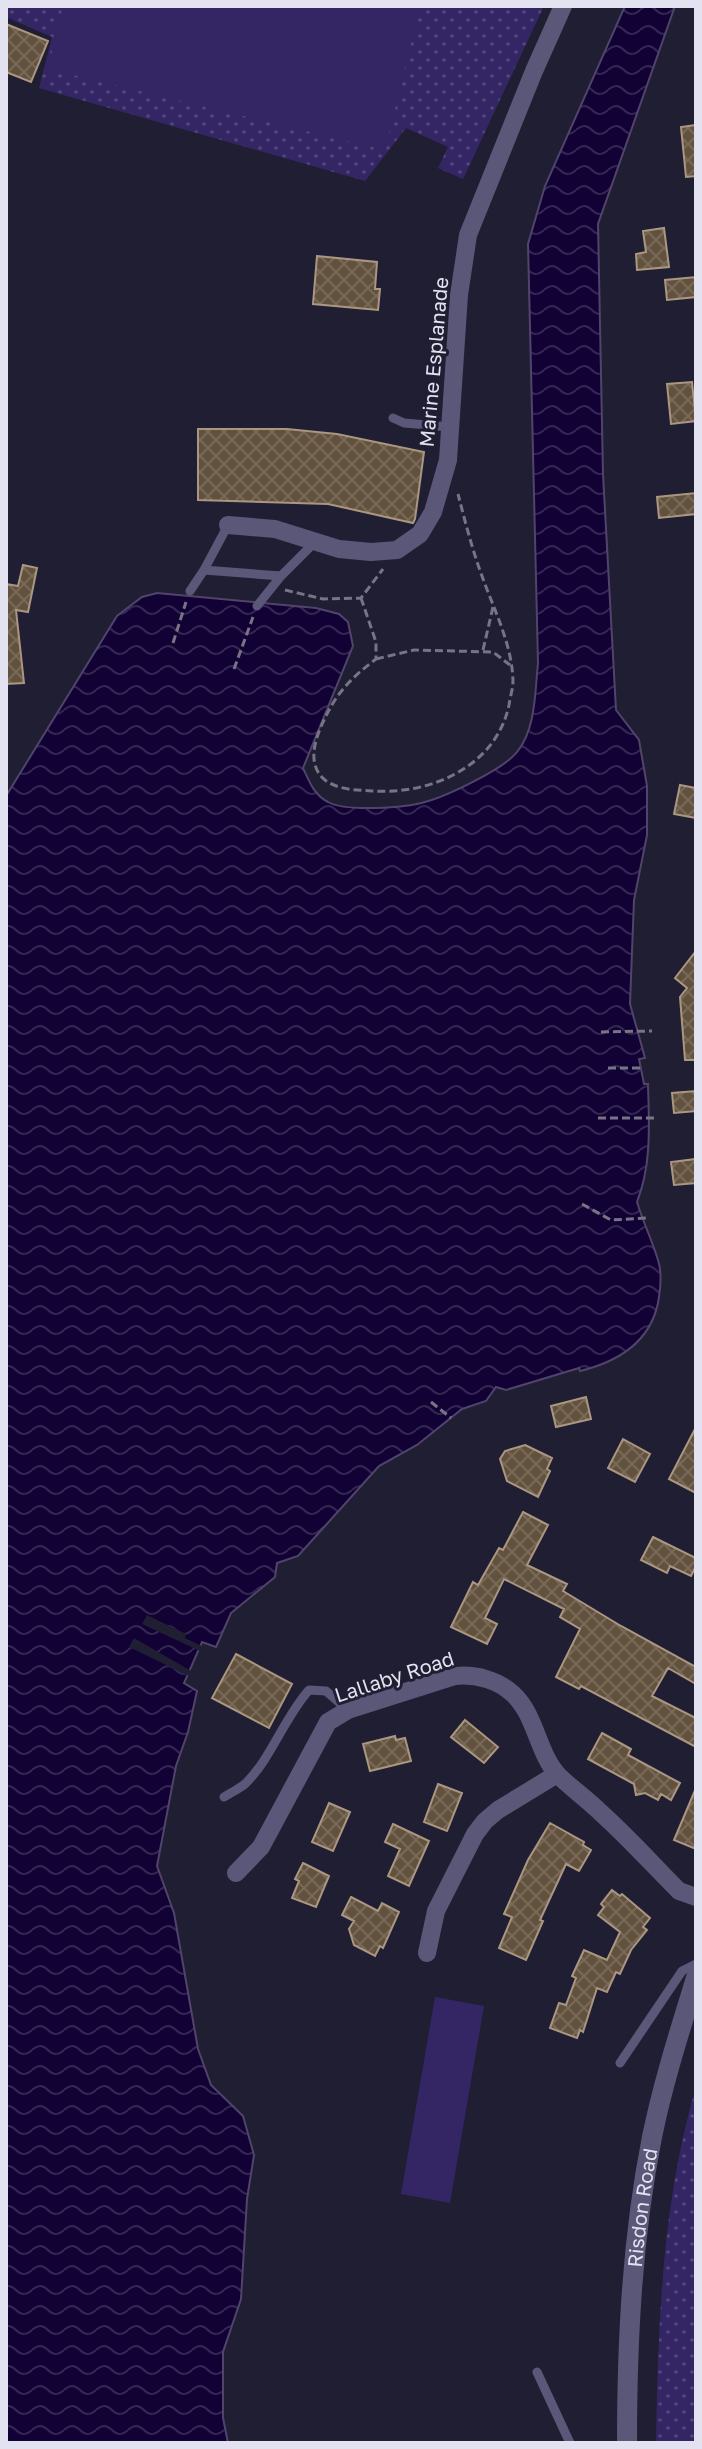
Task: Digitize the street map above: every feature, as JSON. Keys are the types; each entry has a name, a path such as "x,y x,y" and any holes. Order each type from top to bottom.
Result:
{"street":[{"name":"Marine Esplanade","path":"397,550 420,534 433,512 448,460 459,295 468,235 563,6"},
{"path":"228,525 275,529 339,549 371,552 397,550"},
{"name":"Lallaby Road","path":"236,1873 261,1847 328,1722 348,1710 455,1676 478,1677 503,1687 521,1703 557,1774 600,1811 679,1891 696,1897"},
{"path":"427,1953 436,1911 475,1834 498,1810 557,1774"},
{"name":"Risdon Road","path":"627,2443 630,2307 641,2204 652,2137 696,1978"}],"lane":[{"path":"393,418 404,423 450,427"},
{"path":"190,591 228,525"},
{"path":"257,606 315,542"},
{"path":"204,570 281,576"},
{"path":"224,1797 245,1784 265,1757 293,1708 309,1690 326,1691 348,1710"},
{"path":"620,2063 682,1971 696,1964"},
{"path":"537,2372 570,2443"}],"path":[{"path":"448,460 480,573 506,641 510,665 513,683 500,733 484,754 453,775 424,788 397,793 349,790 325,780 318,772 313,761 316,739 337,695 347,682 376,659 414,650 493,652 510,665"},
{"path":"361,598 397,550"},
{"path":"272,587 323,599 361,598"},
{"path":"173,643 190,591"},
{"path":"361,598 376,642 376,659"},
{"path":"234,669 257,606"},
{"path":"483,652 493,607"},
{"path":"601,1032 652,1031"},
{"path":"608,1068 641,1068"},
{"path":"598,1118 654,1118"},
{"path":"582,1204 611,1220 648,1218"},
{"path":"431,1402 451,1418"}],"shaded area":[{"path":"6,6 544,6 463,179 438,168 448,147 406,128 365,181 39,88 52,37 6,17"},
{"path":"63,6 420,6 385,150 48,69"},
{"path":"435,1997 484,2006 450,2203 401,2194"},
{"path":"696,2087 696,2443 656,2443 658,2353 669,2219"}],"water":[{"path":"625,6 675,6 598,224 603,474 616,710 639,740 647,786 647,835 634,900 630,1004 645,1058 639,1059 644,1084 648,1084 647,1159 637,1202 660,1269 656,1312 642,1337 621,1355 595,1367 580,1371 579,1368 506,1390 496,1387 486,1401 462,1409 417,1445 379,1466 298,1556 277,1563 275,1577 231,1613 216,1647 202,1642 184,1683 197,1691 176,1766 157,1866 174,1913 198,2049 211,2085 243,2116 254,2155 247,2199 241,2299 223,2352 223,2418 228,2443 6,2443 6,796 117,616 142,597 157,593 316,608 339,614 348,622 353,646 303,768 316,792 328,802 348,807 376,808 425,802 474,781 517,752 531,721 538,663 528,244 545,186"}],"pier":[{"path":"147,1615 186,1634 185,1638 204,1647 202,1652 142,1624"},
{"path":"134,1638 193,1672 191,1677 129,1647"}],"building":[{"path":"6,24 48,41 31,82 6,72"},
{"path":"696,125 696,176 686,177 681,127"},
{"path":"664,228 669,267 637,270 636,254 646,252 643,231"},
{"path":"317,256 377,262 375,289 380,289 378,310 313,304"},
{"path":"696,277 696,297 667,300 665,280"},
{"path":"692,382 696,421 671,424 667,384"},
{"path":"198,429 287,429 337,434 424,452 415,519 413,523 328,504 198,500"},
{"path":"696,493 696,514 659,518 657,497"},
{"path":"23,565 37,568 28,612 16,610 24,683 6,684 6,584 18,586"},
{"path":"680,785 696,788 696,818 674,814"},
{"path":"696,951 696,1060 685,1060 680,997 687,988 675,978"},
{"path":"696,1091 696,1111 674,1113 672,1093"},
{"path":"696,1159 696,1183 674,1185 671,1162"},
{"path":"586,1397 591,1419 556,1427 551,1406"},
{"path":"696,1427 696,1493 669,1479"},
{"path":"623,1439 650,1454 635,1482 608,1468"},
{"path":"525,1445 552,1458 547,1469 550,1471 538,1497 507,1481 500,1459 505,1451"},
{"path":"523,1512 548,1525 527,1565 567,1584 563,1591 696,1667 696,1684 668,1668 652,1696 696,1718 696,1747 581,1686 579,1689 556,1677 580,1629 560,1617 564,1609 504,1579 485,1618 497,1624 487,1644 451,1627 473,1582 478,1585 499,1548 503,1550"},
{"path":"653,1537 696,1558 691,1576 670,1566 667,1573 641,1560"},
{"path":"236,1654 292,1684 269,1728 212,1698"},
{"path":"465,1720 498,1747 484,1763 451,1737"},
{"path":"602,1733 631,1749 628,1755 680,1783 671,1800 661,1794 658,1800 645,1793 636,1795 634,1784 588,1759"},
{"path":"395,1736 396,1740 405,1738 411,1761 370,1771 363,1744"},
{"path":"438,1784 462,1793 447,1831 424,1822"},
{"path":"696,1788 696,1849 674,1840"},
{"path":"329,1803 350,1812 333,1851 312,1842"},
{"path":"550,1823 584,1842 583,1845 591,1850 579,1871 566,1864 540,1920 543,1921 526,1960 499,1948 512,1917 504,1914 528,1860"},
{"path":"393,1824 429,1841 409,1886 388,1876 400,1849 385,1842"},
{"path":"303,1863 329,1876 316,1907 292,1898 299,1881 295,1879"},
{"path":"612,1890 620,1896 622,1894 650,1918 643,1927 647,1930 631,1950 620,1974 616,1972 607,1992 597,1988 583,2032 580,2030 577,2038 550,2028 559,2003 566,2005 576,1978 572,1976 584,1950 607,1960 620,1932 598,1915 604,1907 601,1904"},
{"path":"351,1897 378,1911 382,1903 399,1912 383,1948 380,1946 375,1956 354,1945 349,1929 354,1921 342,1915"}]}
